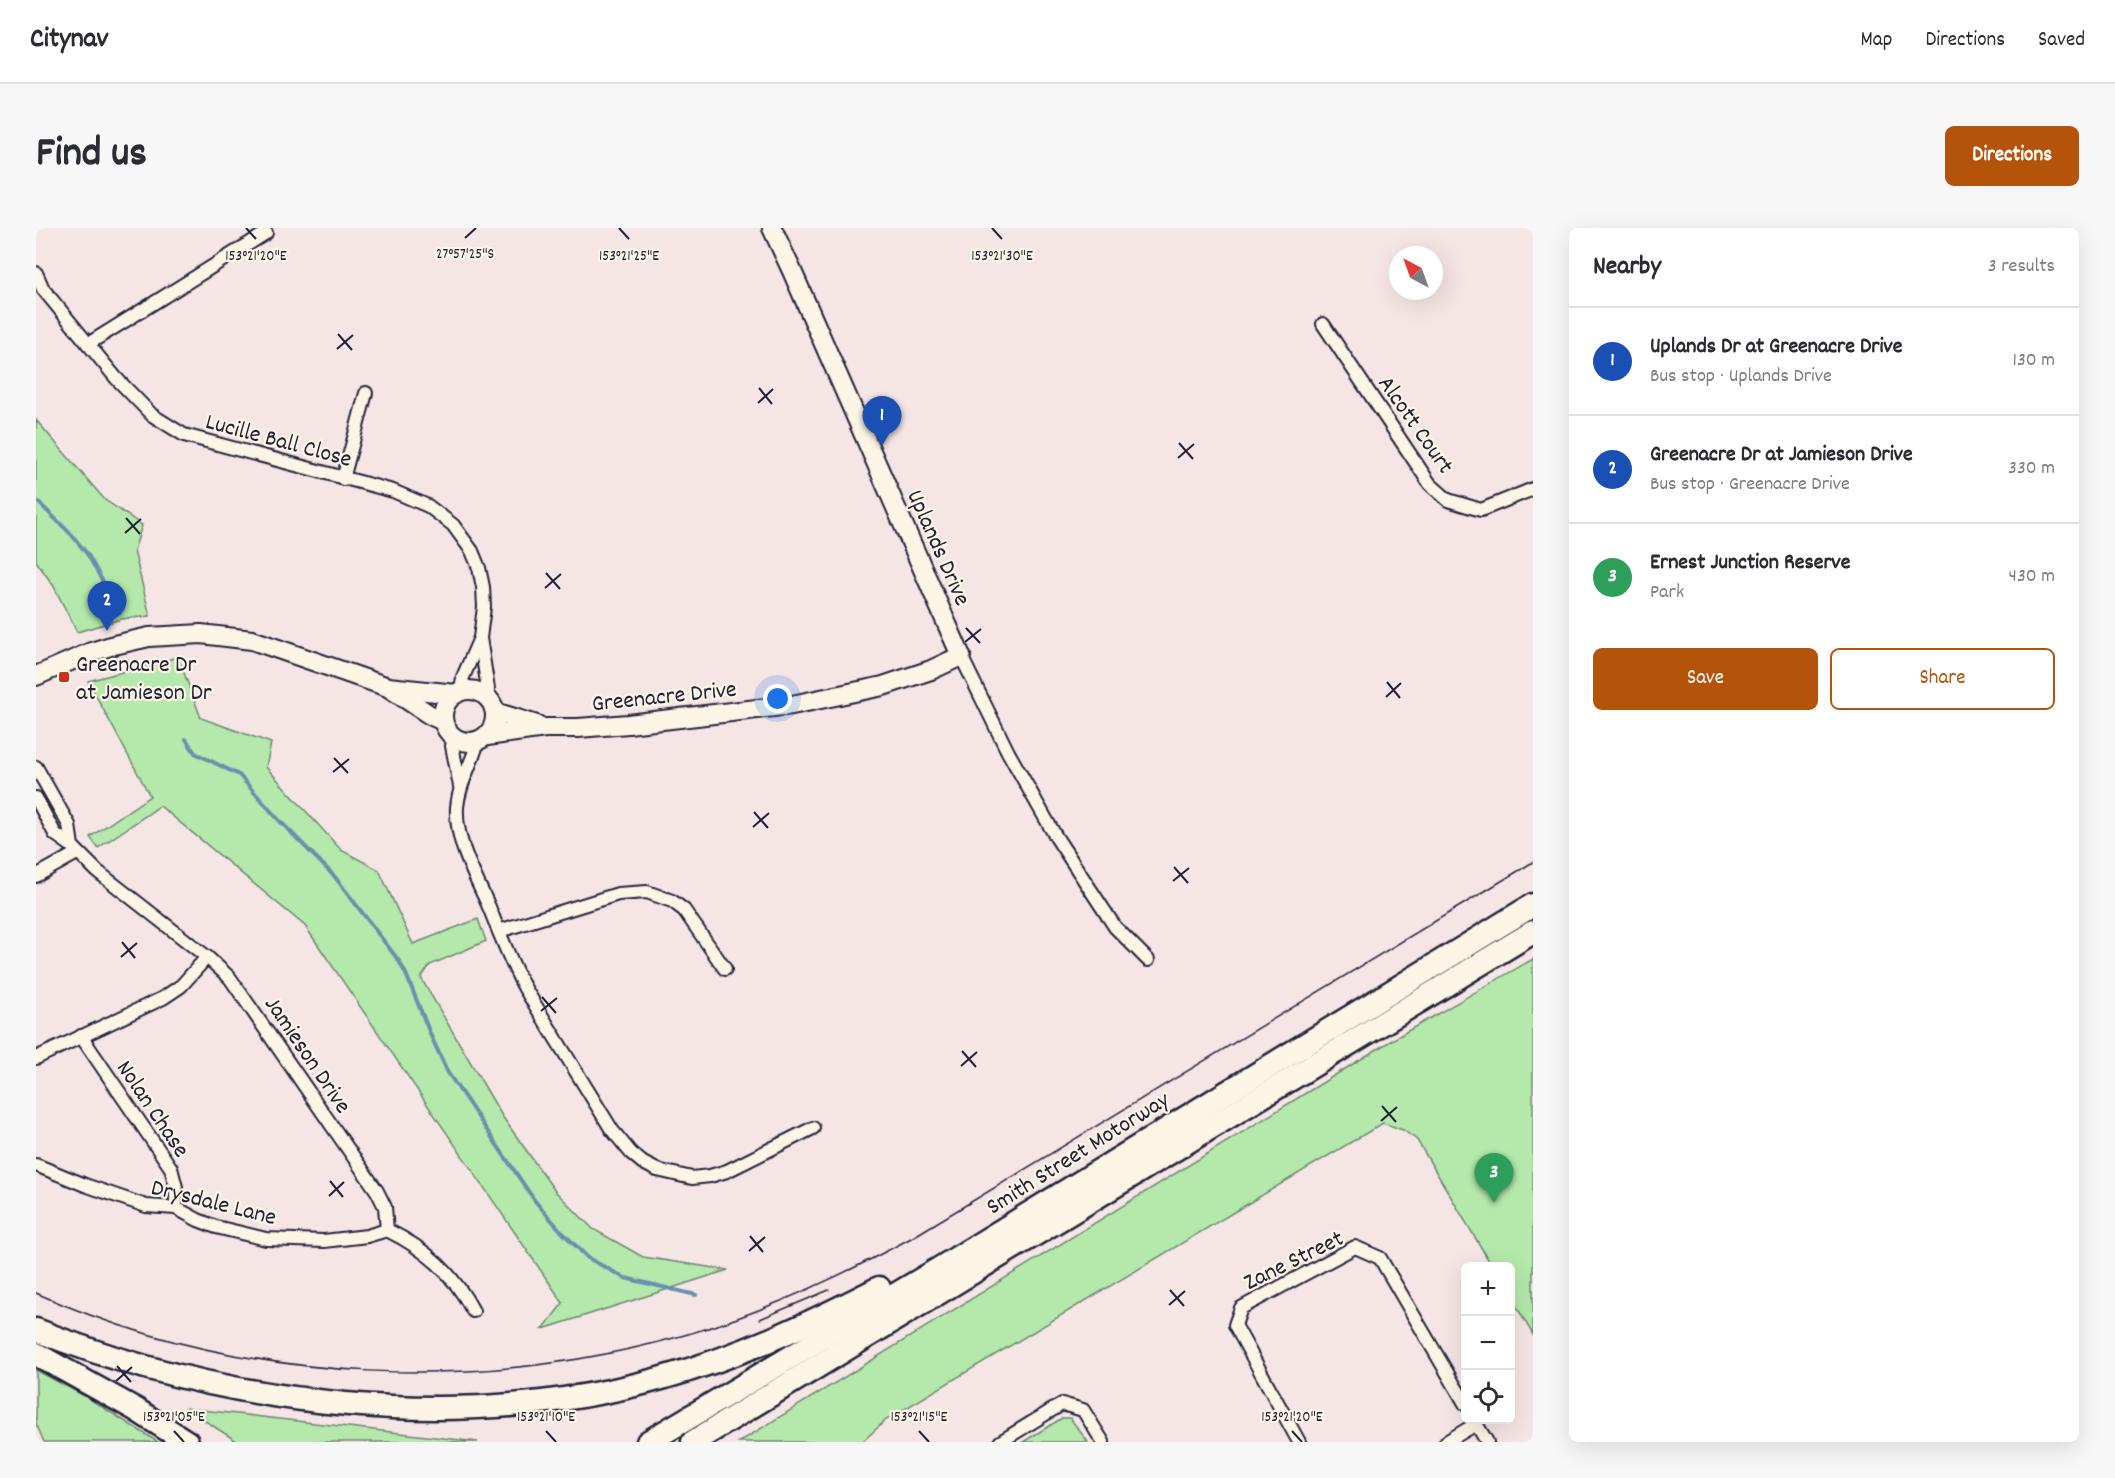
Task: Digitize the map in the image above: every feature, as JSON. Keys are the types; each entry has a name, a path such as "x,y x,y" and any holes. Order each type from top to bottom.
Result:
{"highway":[{"name":"Smith Street Motorway","path":"648,1442 937,1270 1533,905"},
{"name":"Smith Street Motorway","path":"693,1442 1527,938"},
{"path":"36,1330 149,1369 195,1381 263,1394 382,1406 501,1405 548,1401 660,1379 705,1365 792,1331 895,1280 937,1270"},
{"path":"36,1354 135,1409 187,1442"}],"street":[{"name":"Uplands Drive","path":"772,228 961,656 1008,752 1051,828 1115,927 1148,960"},
{"path":"88,344 266,233"},
{"name":"Lucille Ball Close","path":"36,273 43,289 116,378 152,415 184,435 412,498 453,525 472,551 479,568 484,607 480,638 458,692"},
{"name":"Alcott Court","path":"1323,324 1430,484 1448,500 1481,510 1533,489"},
{"path":"343,479 366,393"},
{"path":"36,676 114,645 149,637 201,634 252,640 388,687 475,691 491,704 495,720 492,729 482,738 460,786"},
{"name":"Lucille Ball Close","path":"480,638 491,704"},
{"name":"Greenacre Drive","path":"482,738 545,728 628,724 792,705 883,686 931,670 961,656"},
{"path":"388,687 424,712 443,721"},
{"path":"458,692 445,705 443,721 448,733 461,742 482,738"},
{"name":"Greenacre Drive","path":"491,704 545,728"},
{"path":"454,738 452,746 460,786 457,820 459,834 511,963 612,1130 631,1153 643,1163 675,1176 692,1178 710,1176 727,1171 813,1128"},
{"path":"36,767 69,825 74,849 36,876"},
{"name":"Jamieson Drive","path":"36,798 55,834 97,871 224,971 238,987 377,1191 385,1207 387,1230"},
{"path":"499,931 618,894 647,892 661,896 684,910 725,969"},
{"path":"36,1058 173,992 207,957"},
{"name":"Nolan Chase","path":"81,1036 171,1168 176,1187 176,1208"},
{"name":"Drysdale Lane","path":"36,1165 146,1206 176,1208 207,1223 266,1239 324,1241 367,1236 387,1230"},
{"path":"387,1230 414,1244 442,1266 460,1288 472,1311"},
{"name":"Zane Street","path":"1299,1442 1234,1325 1241,1308 1355,1247 1380,1258 1461,1396"},
{"path":"1000,1442 1062,1404 1083,1410 1103,1442"},
{"path":"1446,1442 1472,1424"},
{"path":"1476,1424 1487,1442"}],"green space":[{"path":"36,420 105,500 142,525 134,551 150,616 121,619 77,632 53,585 36,561"},
{"path":"178,657 201,718 271,743 266,767 341,850 379,870 413,944 478,919 486,941 430,965 421,978 502,1116 555,1191 593,1229 643,1257 728,1270 543,1329 563,1303 305,926 160,806 98,848 90,837 150,796 88,681"},
{"path":"1533,959 1533,1335 1515,1304 1515,1262 1490,1262 1417,1140 1403,1130 1383,1123 886,1420 862,1442 739,1442 1392,1040"},
{"path":"36,1370 88,1398 158,1442 44,1442 36,1423"},
{"path":"185,1408 478,1442 238,1442"},
{"path":"1062,1418 1070,1418 1088,1442 1023,1442"}],"waterway":[{"path":"36,500 71,534 88,555 119,611"},
{"path":"186,739 195,753 239,775 335,877 399,961 448,1073 535,1201 562,1232 588,1258 625,1278 696,1295"}],"tram line":[{"path":"36,1293 116,1324 198,1347 283,1363 369,1371 455,1371 541,1364 625,1350 708,1328 813,1287 913,1237 1533,862"},
{"path":"760,1319 829,1290"}],"place":[{"name":"Uplands Dr at Greenacre Drive","path":"882,446"},
{"name":"Greenacre Dr at Jamieson Drive","path":"107,631"},
{"name":"Greenacre Dr at Jamieson Dr","path":"64,677"},
{"name":"Ernest Junction Reserve","path":"1494,1203"}]}
